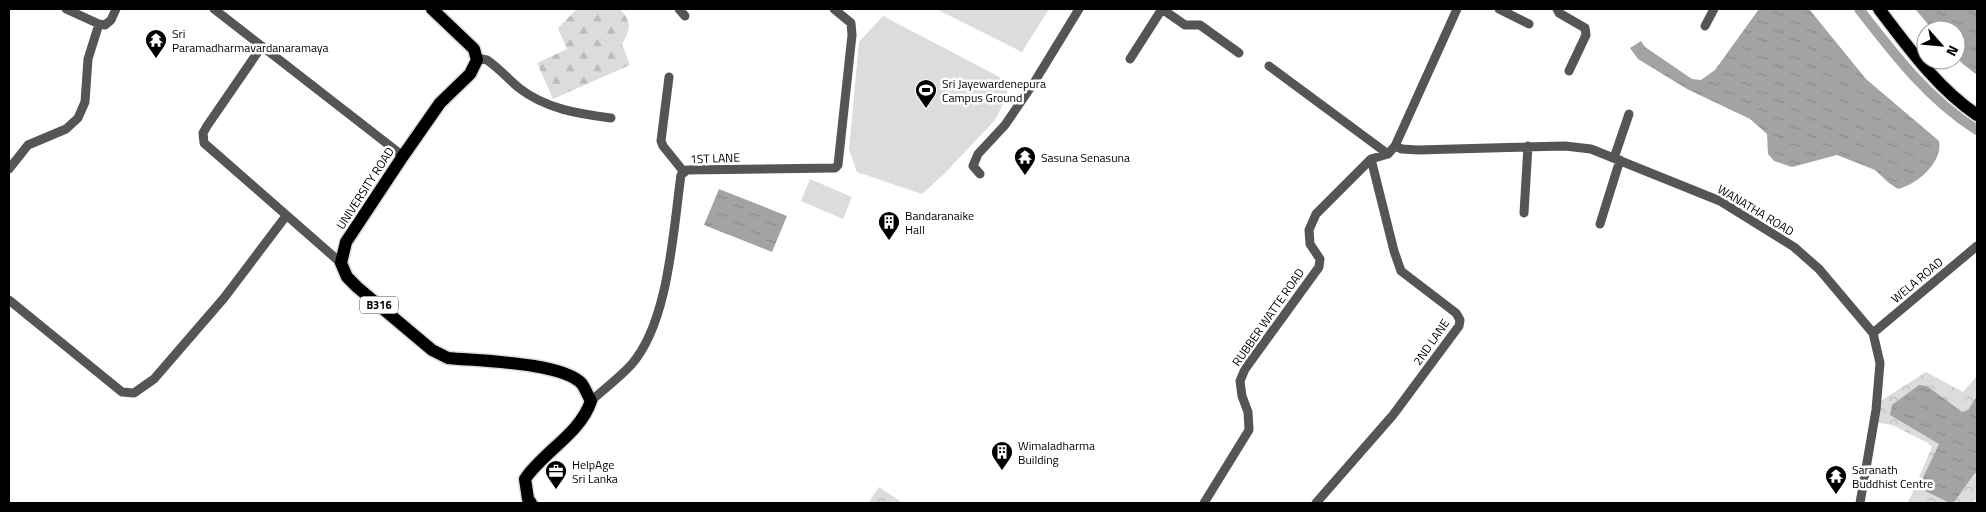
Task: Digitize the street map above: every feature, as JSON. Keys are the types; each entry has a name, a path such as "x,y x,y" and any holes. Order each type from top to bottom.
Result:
{"main road":[{"path":"432,9 474,49 476,60"},
{"path":"1879,9 1919,61 1946,90 1977,115"},
{"name":"UNIVERSITY ROAD","path":"341,263 346,242 402,156 440,103 470,74 476,60"},
{"name":"B316","path":"341,263 347,277 357,288 432,350 448,358 526,364 566,374 581,383 591,401"},
{"path":"531,503 528,499 525,478 533,467 578,424 587,413 591,401"}],"street":[{"path":"66,9 105,25 111,20 116,9"},
{"path":"214,9 402,156"},
{"name":"1ST LANE","path":"591,401 631,365 650,336 665,284 681,175 684,172 687,170 835,168 838,165 852,35 851,23 834,9"},
{"path":"980,174 974,166 978,154 1005,125 1048,62 1078,9"},
{"path":"1130,59 1162,9 1185,25 1200,25 1239,53"},
{"name":"RUBBER WATTE ROAD","path":"1204,503 1248,430 1248,412 1242,396 1240,381 1245,368 1319,266 1320,259 1310,244 1309,230 1316,214 1372,159 1388,154 1396,146 1457,9"},
{"path":"1499,9 1529,24"},
{"path":"1557,9 1559,13 1585,28 1586,34 1569,71"},
{"path":"1705,26 1714,9"},
{"path":"9,169 28,145 66,128 78,118 85,102 88,59 99,24"},
{"path":"262,46 207,126 203,133 204,143 341,263"},
{"path":"476,60 487,60 520,89 546,104 584,114 611,118"},
{"path":"1269,66 1388,154"},
{"path":"669,77 661,141 684,172"},
{"path":"1600,224 1629,114"},
{"name":"WANATHA ROAD","path":"1396,146 1402,150 1528,146 1582,148 1617,159 1720,201 1794,247 1819,269 1873,333 1880,363 1876,410 1860,503"},
{"path":"1524,213 1528,146"},
{"name":"2ND LANE","path":"1316,503 1392,415 1459,326 1460,320 1456,313 1401,271 1394,251 1372,159"},
{"path":"9,300 122,392 134,393 154,379 224,298 286,216"},
{"name":"WELA ROAD","path":"1873,333 1977,246"}],"green space":[{"path":"577,9 621,10 629,23 629,30 622,44 630,65 553,99 537,63 567,49 558,28"},
{"name":"Sri Jayewardenepura Campus Ground","path":"936,9 1049,9 1022,52"},
{"name":"Sri Jayewardenepura Campus Ground","path":"883,16 1009,82 1006,98 995,120 944,174 922,194 857,172 849,149 859,42"},
{"path":"810,179 852,197 843,219 801,201"},
{"path":"1926,372 1963,392 1977,376 1977,498 1973,503 1908,503 1932,447 1928,443 1892,425 1874,422 1876,404"},
{"path":"879,487 903,503 868,503"}],"water":[{"path":"1759,9 1809,9 1866,79 1939,141 1937,157 1928,171 1913,182 1898,189 1875,170 1837,155 1792,167 1774,161 1768,154 1767,134 1750,119 1687,89 1638,59 1630,48 1641,41 1645,47 1692,79 1701,80 1715,70"},
{"path":"1915,9 1977,9 1977,75 1966,66 1966,20 1924,20"},
{"path":"719,189 787,216 772,252 704,225"},
{"path":"1919,385 1927,386 1962,412 1968,410 1977,396 1977,472 1955,501 1950,503 1921,489 1920,484 1939,444 1890,415 1892,405"}],"waterway":[{"path":"1859,9 1913,75 1943,105 1977,130"}],"place":[{"name":"Sri Paramadharmavardanaramaya","path":"156,59"},
{"name":"Sri Jayewardenepura Campus Ground","path":"926,109"},
{"name":"Sasuna Senasuna","path":"1025,176"},
{"name":"Bandaranaike Hall","path":"889,241"},
{"name":"Wimaladharma Building","path":"1002,471"},
{"name":"HelpAge Sri Lanka","path":"556,490"},
{"name":"Saranath Buddhist Centre","path":"1836,495"}]}
